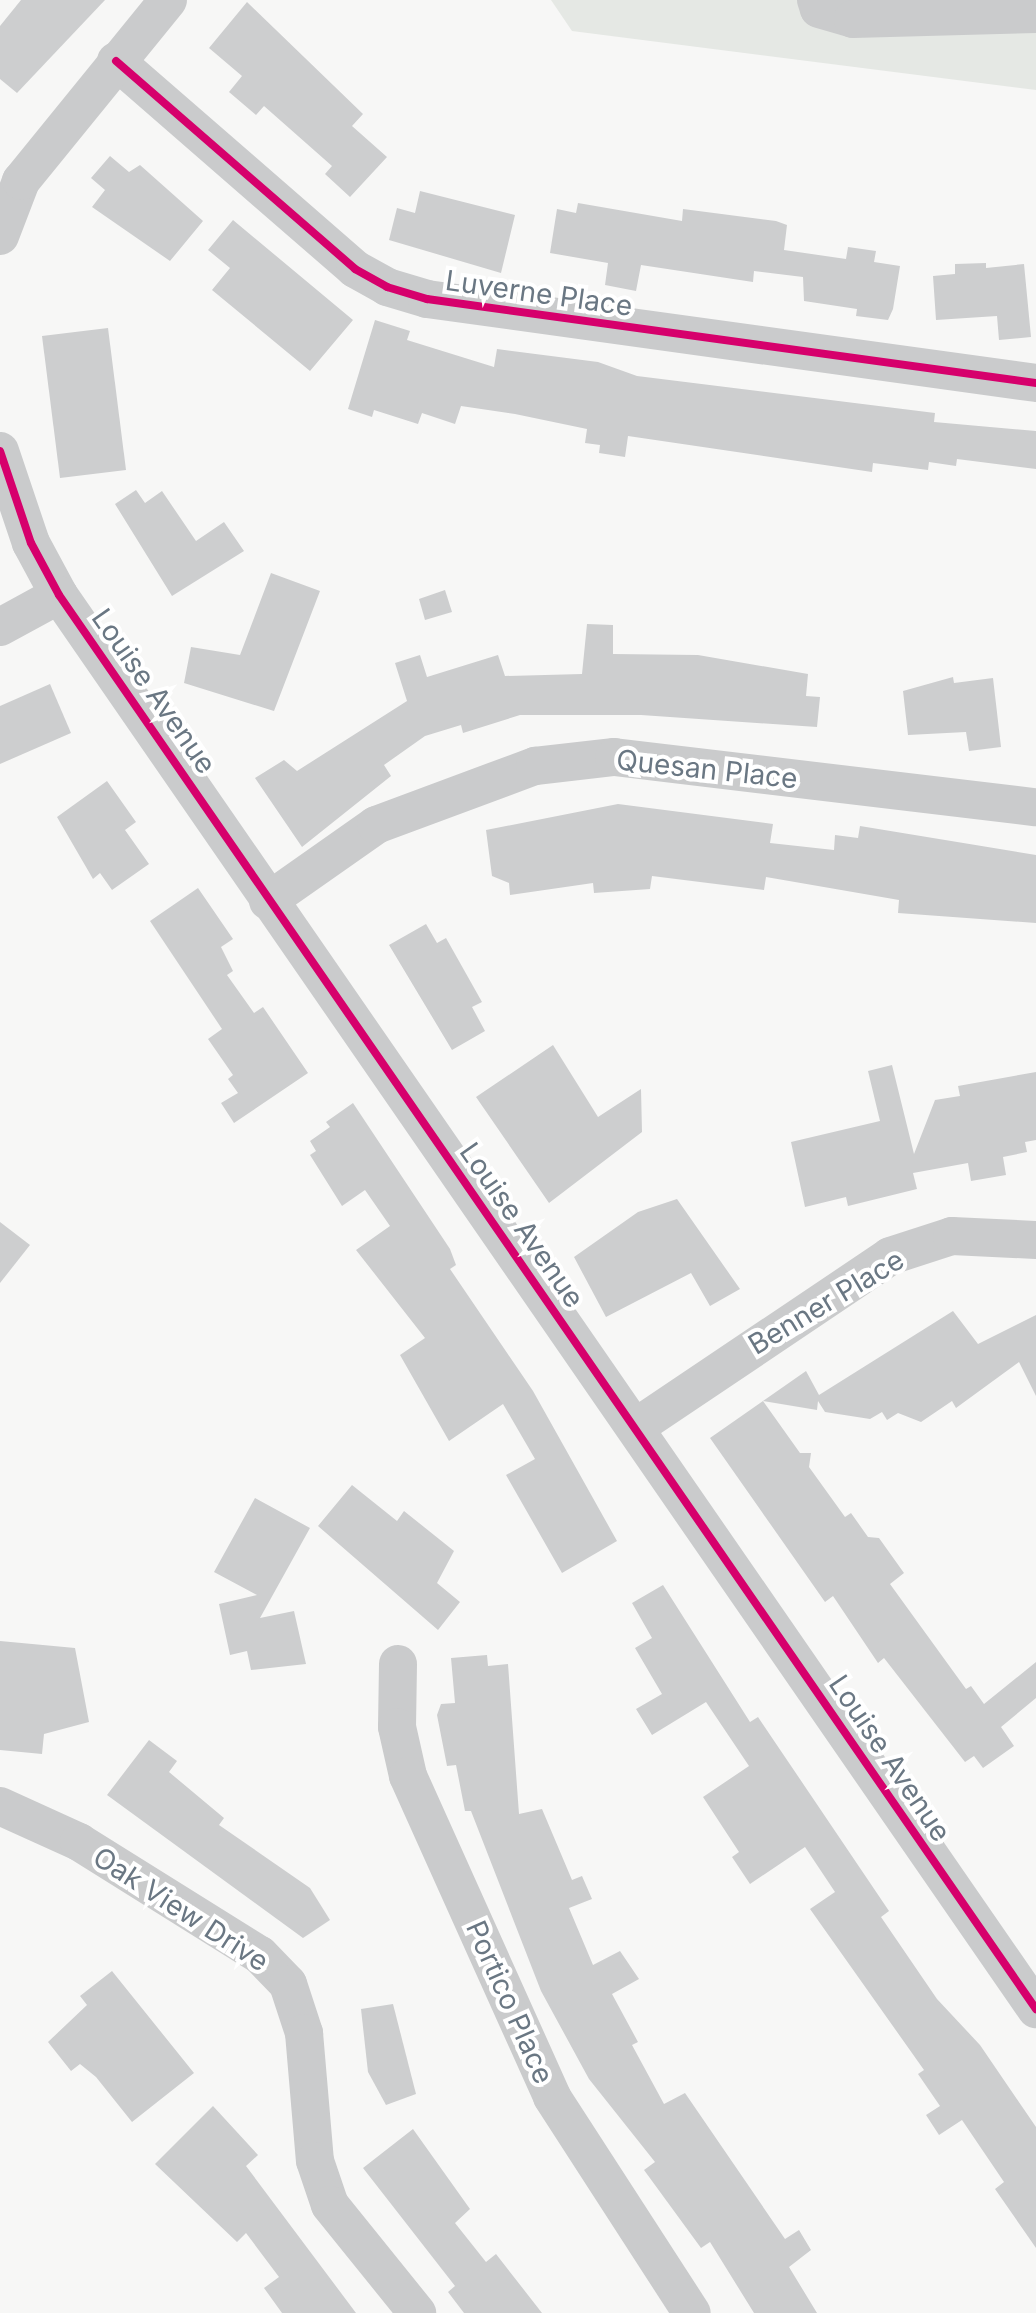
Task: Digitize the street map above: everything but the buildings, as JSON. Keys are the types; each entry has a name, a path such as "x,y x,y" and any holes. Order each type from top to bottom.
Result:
{"street":[{"path":"0,236 21,181 168,0"},
{"path":"816,0 819,9 853,19 1036,14"},
{"name":"Luverne Place","path":"116,61 355,269 387,287 427,299 1036,383"},
{"name":"Louise Avenue","path":"0,451 31,543 59,595 163,735 268,901 636,1427 1036,2009"},
{"path":"0,627 59,595"},
{"name":"Quesan Place","path":"268,901 376,825 535,766 614,757 1036,807"},
{"name":"Benner Place","path":"636,1427 890,1256 966,1234 1036,1240"},
{"name":"Portico Place","path":"398,1664 397,1727 408,1776 552,2097 692,2313"},
{"name":"Oak View Drive","path":"0,1806 79,1842 260,1955 288,1984 304,2033 315,2161 330,2205 417,2313"}],"shaded area":[{"path":"551,0 1036,0 1036,90 572,31"}],"cycle path":[{"path":"116,61 355,269 387,287 427,299 1036,383"},
{"path":"0,451 31,543 59,595 1036,2009"}]}
